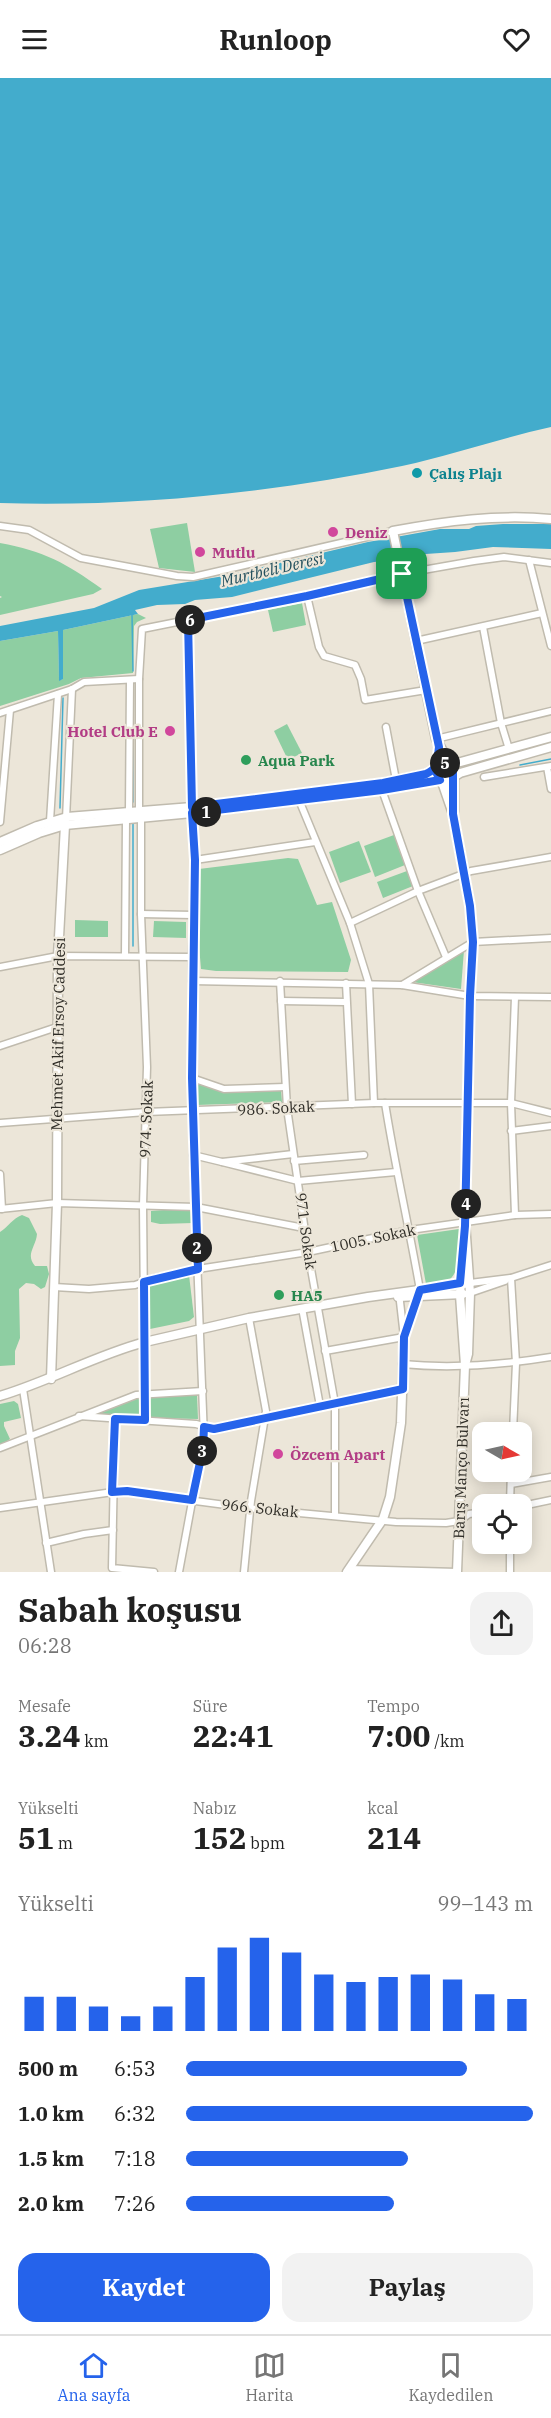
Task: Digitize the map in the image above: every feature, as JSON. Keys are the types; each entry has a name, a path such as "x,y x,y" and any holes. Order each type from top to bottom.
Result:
{"main road":[{"path":"440,780 436,774 438,743 393,531 451,521 495,518 551,519"},
{"path":"192,810 426,774 444,763 449,764 551,737"},
{"path":"438,743 454,770 453,777"},
{"path":"0,842 50,821 299,800 440,780 447,781 486,765 551,747"},
{"name":"Barış Manço Bulvarı","path":"453,777 453,814"},
{"name":"Barış Manço Bulvarı","path":"440,780 453,814 473,942 467,1103 465,1283 460,1295 465,1365 457,1572"},
{"path":"0,850 66,821"},
{"name":"Mehmet Akif Ersoy Caddesi","path":"51,1379 57,1203 58,956 66,821"},
{"path":"0,1396 51,1379 145,1342 318,1305 368,1297 419,1293 465,1283"},
{"name":"Barış Manço Bulvarı","path":"465,1283 470,1293 468,1354 465,1365"},
{"path":"419,1293 460,1295 470,1293"},
{"path":"348,1570 383,1519 390,1497 395,1473 403,1389 404,1337 419,1293"}],"street":[{"path":"0,526 29,530 81,558 194,577 393,531"},
{"path":"179,1572 203,1448 204,1427 193,1155 192,957 195,860 188,620 402,574 504,557 551,563"},
{"path":"529,560 551,646"},
{"path":"307,596 324,656 355,665 361,679 365,700 426,690"},
{"path":"416,641 542,613"},
{"name":"974. Sokak","path":"145,1420 143,1205 147,1057 141,914 139,679 142,629 188,620"},
{"path":"483,627 501,723 509,749"},
{"path":"0,713 72,689 84,682 139,679"},
{"path":"125,956 130,680"},
{"name":"Mehmet Akif Ersoy Caddesi","path":"66,821 72,689"},
{"path":"50,821 58,694"},
{"path":"0,822 10,710"},
{"path":"438,743 501,723 551,711"},
{"path":"387,727 396,780"},
{"path":"484,777 549,766 551,789"},
{"path":"382,790 418,891 446,957"},
{"path":"299,800 350,923 369,984 374,1103"},
{"path":"195,860 315,842"},
{"path":"350,923 418,891 464,873 551,856"},
{"path":"141,914 193,915"},
{"path":"402,985 473,942 551,938"},
{"path":"0,967 58,956 192,957"},
{"path":"192,981 402,985 470,996 551,998"},
{"name":"971. Sokak","path":"280,981 286,1108 304,1228 335,1404 335,1515"},
{"path":"346,983 345,1002 352,1104"},
{"path":"514,1215 511,1104 515,997"},
{"path":"281,1002 345,1002"},
{"path":"0,1046 57,1027"},
{"path":"192,1078 224,1089 285,1086"},
{"name":"986. Sokak","path":"0,1123 146,1112 374,1103 511,1104 551,1113"},
{"path":"385,1103 396,1172 410,1230 419,1293"},
{"path":"511,1131 551,1126"},
{"path":"193,1155 298,1181 396,1172"},
{"path":"222,1162 364,1155"},
{"path":"0,1174 1,1209 57,1203 196,1207 304,1228"},
{"name":"1005. Sokak","path":"54,1287 89,1289 135,1285 198,1269 308,1252 410,1230 465,1224 514,1215 551,1214"},
{"path":"470,1293 551,1265"},
{"path":"465,1283 510,1279"},
{"path":"510,1279 516,1363 513,1422"},
{"path":"325,1351 404,1337 399,1295"},
{"path":"302,1308 320,1406"},
{"path":"244,1572 265,1417 249,1318"},
{"path":"402,1364 448,1367 516,1363 551,1357"},
{"path":"23,1389 51,1572"},
{"path":"79,1416 196,1424 214,1429 403,1389"},
{"path":"0,1448 136,1395 203,1390"},
{"path":"115,1419 112,1568 154,1572"},
{"path":"510,1494 511,1484 551,1477"},
{"name":"966. Sokak","path":"0,1508 127,1491 251,1509 383,1519 446,1523 459,1521 472,1514"},
{"path":"532,1504 551,1500"},
{"path":"46,1543 113,1530"},
{"path":"510,1554 510,1572"},
{"path":"348,1570 457,1572"}],"green space":[{"path":"187,523 195,572 159,568 150,529"},
{"path":"0,543 54,559 102,589 93,594 0,615 0,598 2,597 0,596"},
{"path":"302,603 306,625 273,632 268,610"},
{"path":"138,614 146,618 134,626 133,673 81,678 0,706 0,641 58,631 59,680 63,679 63,630"},
{"path":"287,724 302,753 288,760 274,731"},
{"path":"394,835 405,865 375,877 364,846"},
{"path":"359,841 371,872 340,883 329,852"},
{"path":"288,858 298,859 317,905 332,902 351,960 348,972 201,969 198,934 199,869"},
{"path":"407,871 413,886 383,898 377,882"},
{"path":"75,920 108,921 108,937 75,937"},
{"path":"154,921 186,922 186,938 153,937"},
{"path":"464,950 461,989 412,982"},
{"path":"197,1084 228,1092 281,1090 282,1102 197,1105"},
{"path":"188,1208 192,1210 193,1223 151,1222 151,1211"},
{"path":"22,1215 29,1218 37,1234 31,1254 32,1262 35,1266 47,1266 49,1274 45,1287 41,1289 34,1284 26,1283 19,1289 20,1338 15,1351 15,1365 0,1366 0,1232"},
{"path":"459,1229 459,1256 453,1276 444,1282 426,1284 417,1235"},
{"path":"189,1275 194,1317 189,1321 150,1329 149,1282"},
{"path":"197,1395 198,1419 150,1418 149,1397"},
{"path":"140,1396 140,1416 97,1414"},
{"path":"14,1401 18,1404 21,1418 4,1422 10,1439 0,1446 0,1404"}],"water":[{"path":"0,78 551,78 551,427 402,466 252,491 101,503 0,503"},
{"name":"Murtbeli Deresi","path":"551,524 551,549 493,547 411,555 405,559 374,562 232,597 195,600 185,604 157,605 135,610 138,614 63,630 63,679 59,681 58,631 0,641 0,626 94,608 139,590 224,576 368,542 440,529 469,529 476,526"}],"waterway":[{"path":"132,615 133,671"},
{"path":"133,683 133,802"},
{"path":"60,808 63,698"},
{"path":"520,765 551,759"},
{"path":"133,824 133,946"}],"place":[{"name":"Çalış Plajı","path":"417,473"},
{"name":"Deniz","path":"333,532"},
{"name":"Mutlu","path":"200,552"},
{"name":"Hotel Club E","path":"170,731"},
{"name":"Aqua Park","path":"246,760"},
{"name":"HA5","path":"279,1295"},
{"name":"Özcem Apart","path":"278,1454"}],"route":[{"path":"402,574 188,620 192,807 383,783 426,774 438,767 439,765 444,763 453,768 453,814 470,906 473,942 465,1226 460,1283 420,1290 404,1337 403,1389 214,1429 204,1427 203,1448 192,1500 127,1491 112,1492 115,1419 145,1420 144,1282 198,1269 193,1155 192,957 195,860 192,813 382,790 434,779 440,780 436,775 438,767 439,747 402,574"}]}
